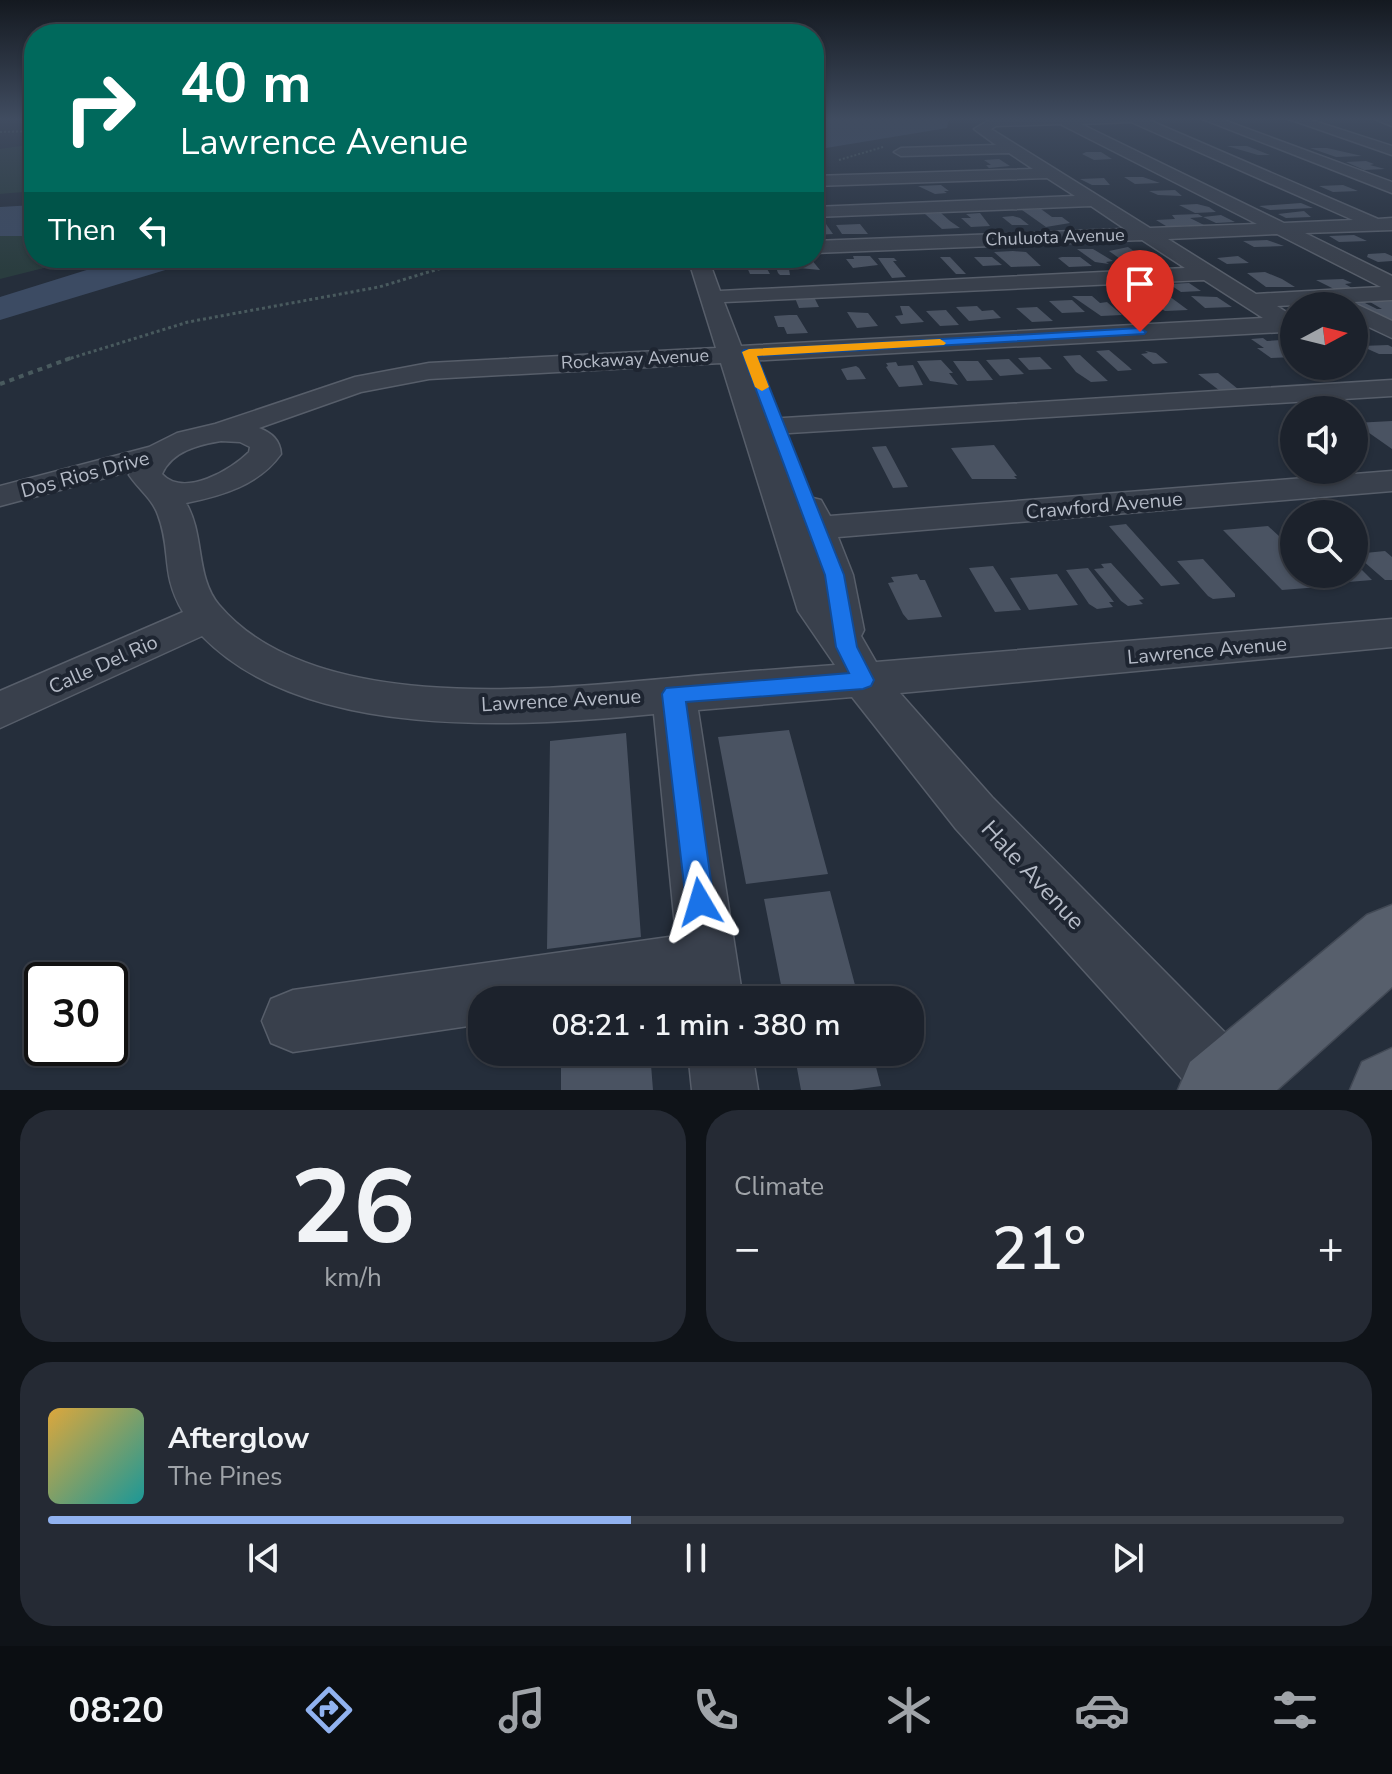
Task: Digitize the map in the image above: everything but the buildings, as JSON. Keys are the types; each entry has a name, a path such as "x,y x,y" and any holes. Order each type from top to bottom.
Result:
{"main road":[{"path":"1228,1087 1392,940"}],"street":[{"path":"1041,169 1280,319"},
{"path":"1160,169 1392,284"},
{"path":"1253,169 1388,226"},
{"path":"1341,169 1392,188"},
{"path":"824,181 1048,173"},
{"path":"824,212 1092,201"},
{"name":"Chuluota Avenue","path":"824,247 1388,226"},
{"name":"Hale Avenue","path":"702,268 739,353 777,426 817,528 834,575 855,664"},
{"name":"Hale Avenue","path":"718,268 728,296 739,353 818,611 855,664 974,813 1228,1087"},
{"path":"728,296 1208,273"},
{"path":"1368,297 1392,293"},
{"path":"1251,301 1280,301"},
{"path":"1368,318 1392,331"},
{"name":"Rockaway Avenue","path":"157,476 178,443 221,432 355,385 429,371 1280,327"},
{"path":"1368,373 1392,388"},
{"path":"777,426 1392,388"},
{"name":"Rockaway Avenue","path":"242,475 265,454 265,445 320,397"},
{"path":"221,432 242,432 257,437 265,445"},
{"path":"157,476 201,490 242,475"},
{"path":"185,549 222,491 242,475"},
{"name":"Lawrence Avenue","path":"157,476 177,517 185,549 184,569 206,618 232,640 277,668 337,689 372,696 477,704 674,694 855,664 1392,633"},
{"name":"Dos Rios Drive","path":"5,495 157,476"},
{"name":"Crawford Avenue","path":"817,528 1392,481"},
{"name":"Calle Del Rio","path":"0,710 206,618"},
{"path":"293,1021 711,980 674,694"},
{"path":"722,1066 725,1090"}],"path":[{"path":"0,384 181,324 371,289 441,268"}],"shaded area":[{"path":"0,169 24,169 24,192 0,194"},
{"path":"0,236 24,236 24,268 44,268 0,279"}],"water":[{"path":"24,206 24,236 0,236 0,207"},
{"path":"93,268 172,268 0,320 0,297"}],"slow traffic":[{"path":"762,387 749,352 940,343"}],"route":[{"path":"700,902 674,694 863,680 847,647 834,575 749,352 1140,332"}]}
